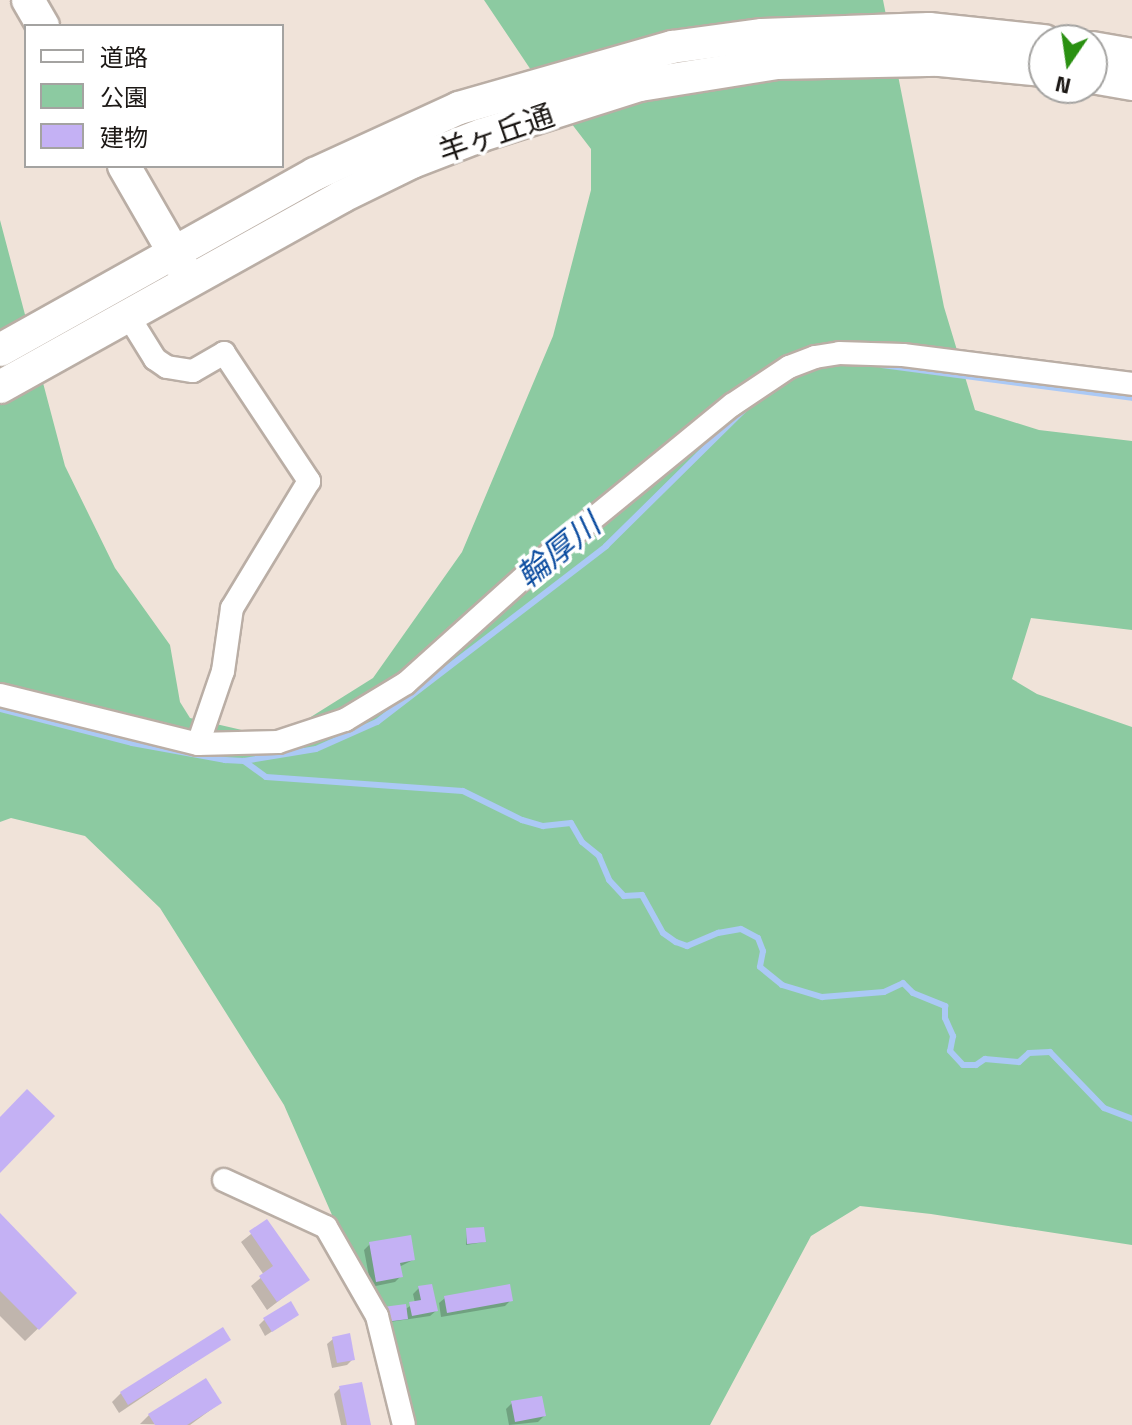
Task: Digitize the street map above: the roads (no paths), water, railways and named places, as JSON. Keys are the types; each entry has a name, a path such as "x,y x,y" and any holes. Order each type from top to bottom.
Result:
{"main road":[{"path":"28,0 42,24"},
{"name":"羊ヶ丘通","path":"0,350 315,174 459,108 672,47 762,35 929,29 1028,39"},
{"path":"1108,51 1132,55"},
{"name":"羊ヶ丘通","path":"0,387 341,197 412,162 640,85 777,63 940,60 1028,68"},
{"path":"1108,80 1132,84"},
{"path":"125,168 192,282"}],"street":[{"path":"129,317 155,359 167,367 193,371 224,353 309,481 232,608 223,671 198,744"},
{"path":"0,695 198,744 278,742 319,731 345,720 406,683 551,553 732,405 773,376 815,357 839,353 903,355 1132,384"},
{"path":"224,1180 326,1227 377,1316 404,1425"}],"waterway":[{"name":"輪厚川","path":"882,365 1132,398"},
{"name":"輪厚川","path":"0,709 132,743 225,760 244,761 316,749 377,722 606,546 747,407"},
{"path":"244,761 266,777 463,791 522,820 543,826 571,823 582,842 599,856 609,880 624,896 642,895 663,933 676,942 687,946 718,933 741,929 758,938 763,951 760,967 782,985 822,997 884,992 903,983 913,993 945,1006 945,1018 953,1036 950,1051 963,1065 976,1065 985,1059 1019,1062 1029,1053 1050,1052 1104,1108 1132,1119"}]}
